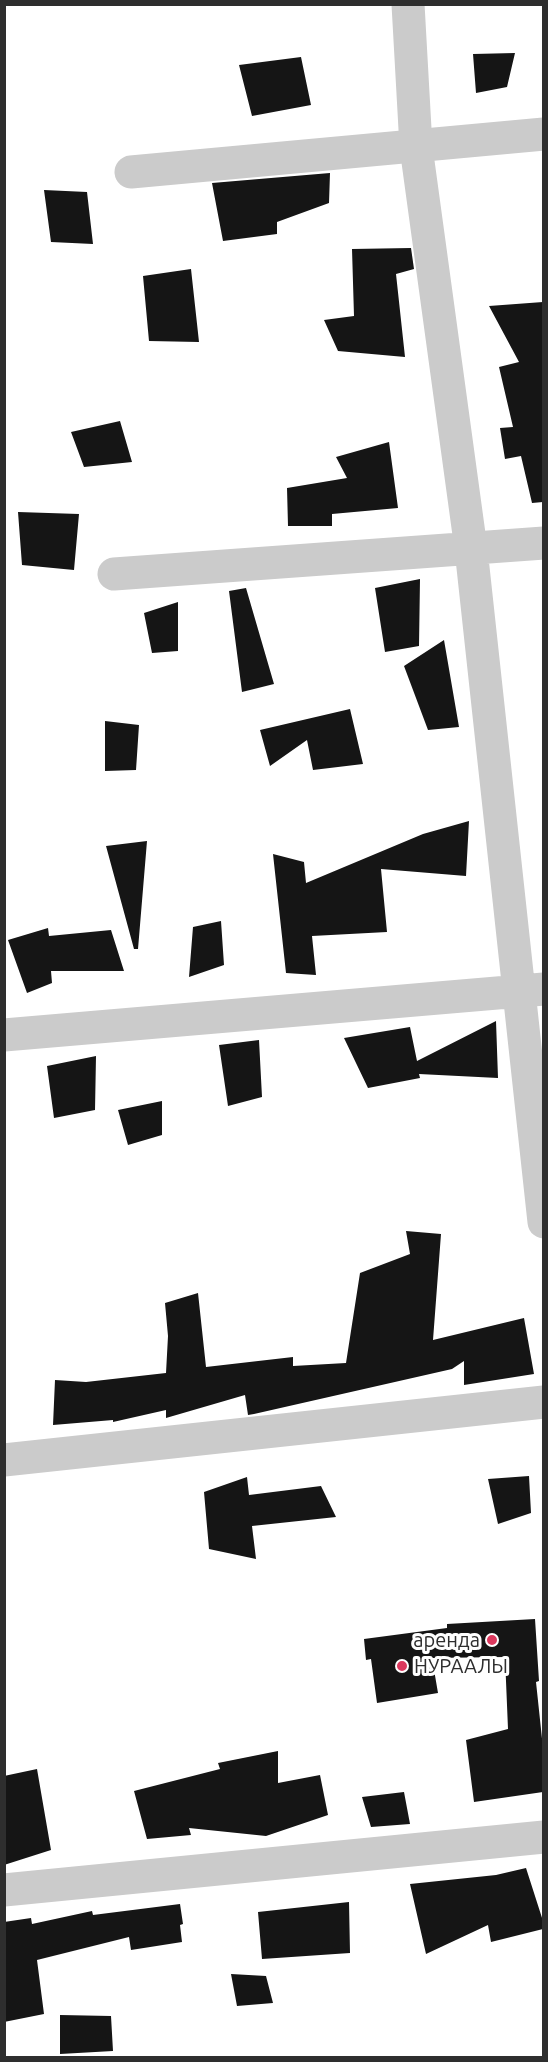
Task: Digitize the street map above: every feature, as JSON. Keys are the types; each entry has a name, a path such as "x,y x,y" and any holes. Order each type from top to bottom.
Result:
{"street":[{"path":"408,4 417,147 530,990 543,1222"},
{"path":"131,172 543,134"},
{"path":"114,574 543,543"},
{"path":"4,1035 530,990"},
{"path":"4,1460 543,1402"},
{"path":"4,1890 543,1837"}],"building":[{"path":"515,53 507,87 476,93 473,54"},
{"path":"301,57 311,105 252,116 239,65"},
{"path":"330,173 329,203 277,222 277,234 223,241 212,183"},
{"path":"44,190 87,192 93,244 51,242"},
{"path":"411,248 414,269 396,274 405,357 338,351 324,320 354,316 352,249"},
{"path":"191,269 199,342 149,341 143,276"},
{"path":"543,302 543,502 532,503 521,456 505,459 500,428 513,427 499,367 519,362 489,306"},
{"path":"120,421 132,462 84,467 71,432"},
{"path":"389,442 398,508 332,514 332,526 288,526 287,488 347,478 336,457"},
{"path":"18,512 79,514 74,570 22,565"},
{"path":"420,579 419,646 385,652 375,588"},
{"path":"246,588 274,684 242,692 229,591"},
{"path":"178,602 178,651 152,653 144,613"},
{"path":"444,640 459,727 428,730 404,666"},
{"path":"350,709 363,764 313,770 307,740 270,766 260,730"},
{"path":"105,721 139,725 136,770 105,771"},
{"path":"469,821 466,876 381,869 387,932 312,936 316,975 286,973 273,854 304,862 306,883 423,834"},
{"path":"147,841 138,949 134,949 106,846"},
{"path":"221,921 224,965 189,977 193,927"},
{"path":"48,928 49,936 111,930 124,971 51,971 52,983 27,993 8,940"},
{"path":"496,1021 498,1078 419,1074 420,1078 368,1088 344,1038 410,1027 417,1061"},
{"path":"259,1040 262,1097 228,1106 219,1045"},
{"path":"96,1056 95,1110 54,1118 47,1066"},
{"path":"162,1101 162,1135 128,1145 118,1110"},
{"path":"406,1231 441,1234 433,1340 524,1318 534,1374 464,1385 464,1361 452,1369 248,1415 245,1395 166,1418 166,1410 113,1422 113,1420 53,1425 55,1380 86,1382 166,1373 168,1336 165,1303 198,1293 206,1367 293,1357 293,1366 346,1363 360,1273 410,1254"},
{"path":"529,1476 531,1513 498,1524 488,1479"},
{"path":"247,1477 249,1495 321,1486 336,1517 252,1526 256,1559 209,1549 204,1492"},
{"path":"535,1619 539,1681 536,1682 543,1748 543,1792 474,1802 466,1740 508,1729 505,1657 432,1658 438,1693 377,1703 371,1659 366,1660 364,1639 447,1628 447,1624"},
{"path":"278,1751 278,1783 320,1775 328,1815 266,1836 189,1828 191,1835 147,1839 134,1791 220,1769 218,1763"},
{"path":"37,1769 51,1850 4,1865 4,1776"},
{"path":"404,1792 410,1824 371,1827 362,1797"},
{"path":"526,1868 543,1921 543,1929 491,1942 488,1925 426,1954 410,1884 496,1875"},
{"path":"349,1902 350,1953 262,1959 258,1912"},
{"path":"180,1904 183,1924 180,1925 182,1942 131,1950 129,1937 37,1960 44,2014 4,2022 4,1922 31,1918 32,1924 92,1911 93,1915"},
{"path":"231,1974 266,1976 273,2003 237,2006"},
{"path":"60,2015 111,2016 113,2051 60,2054"}],"place":[{"name":"аренда","path":"492,1640"},
{"name":"НУРААЛЫ","path":"402,1666"}]}
